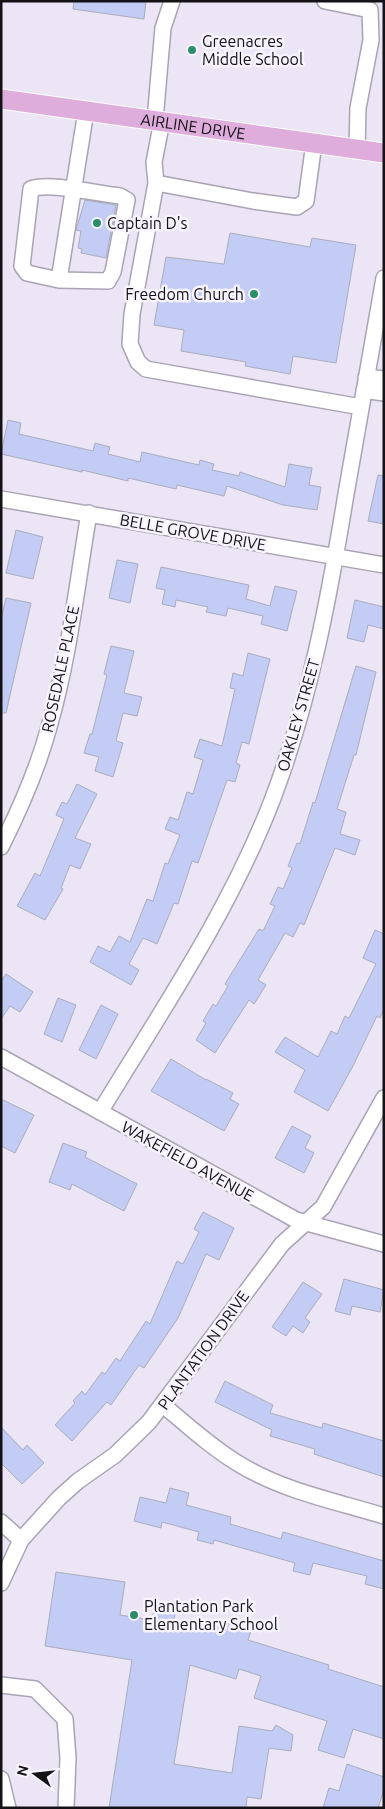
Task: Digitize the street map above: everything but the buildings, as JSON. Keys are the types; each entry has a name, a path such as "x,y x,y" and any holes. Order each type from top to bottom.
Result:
{"main road":[{"name":"AIRLINE DRIVE","path":"1,99 384,153"}],"street":[{"path":"172,1 163,28 154,162 156,183 132,314 130,344 138,362 146,370 361,407"},
{"path":"325,1 377,12 358,108 357,149"},
{"path":"60,280 86,111"},
{"path":"156,183 253,202 297,207 306,201 314,143"},
{"path":"38,186 74,190 120,196 127,200 113,272 108,281 60,280 27,273 22,266 31,189 38,186"},
{"name":"OAKLEY STREET","path":"100,1112 205,940 238,878 259,832 288,756 308,693 336,557 384,278"},
{"path":"365,383 384,379"},
{"path":"365,383 384,393"},
{"name":"BELLE GROVE DRIVE","path":"1,499 384,565"},
{"name":"ROSEDALE PLACE","path":"1,847 21,804 49,728 57,695 89,513"},
{"name":"WAKEFIELD AVENUE","path":"1,1057 284,1214 306,1223 384,1244"},
{"name":"PLANTATION DRIVE","path":"1,1583 21,1540 58,1498 135,1437 162,1405 282,1244 323,1207 384,1098"},
{"path":"162,1405 216,1449 262,1476 291,1489 384,1516"},
{"path":"1,1522 21,1540"},
{"path":"1,1685 35,1689 65,1719 68,1758 66,1808"},
{"path":"1,1779 8,1808"}],"place":[{"name":"Greenacres Middle School","path":"192,50"},
{"name":"Captain D's","path":"97,223"},
{"name":"Freedom Church","path":"254,294"},
{"name":"Plantation Park Elementary School","path":"134,1615"}]}
